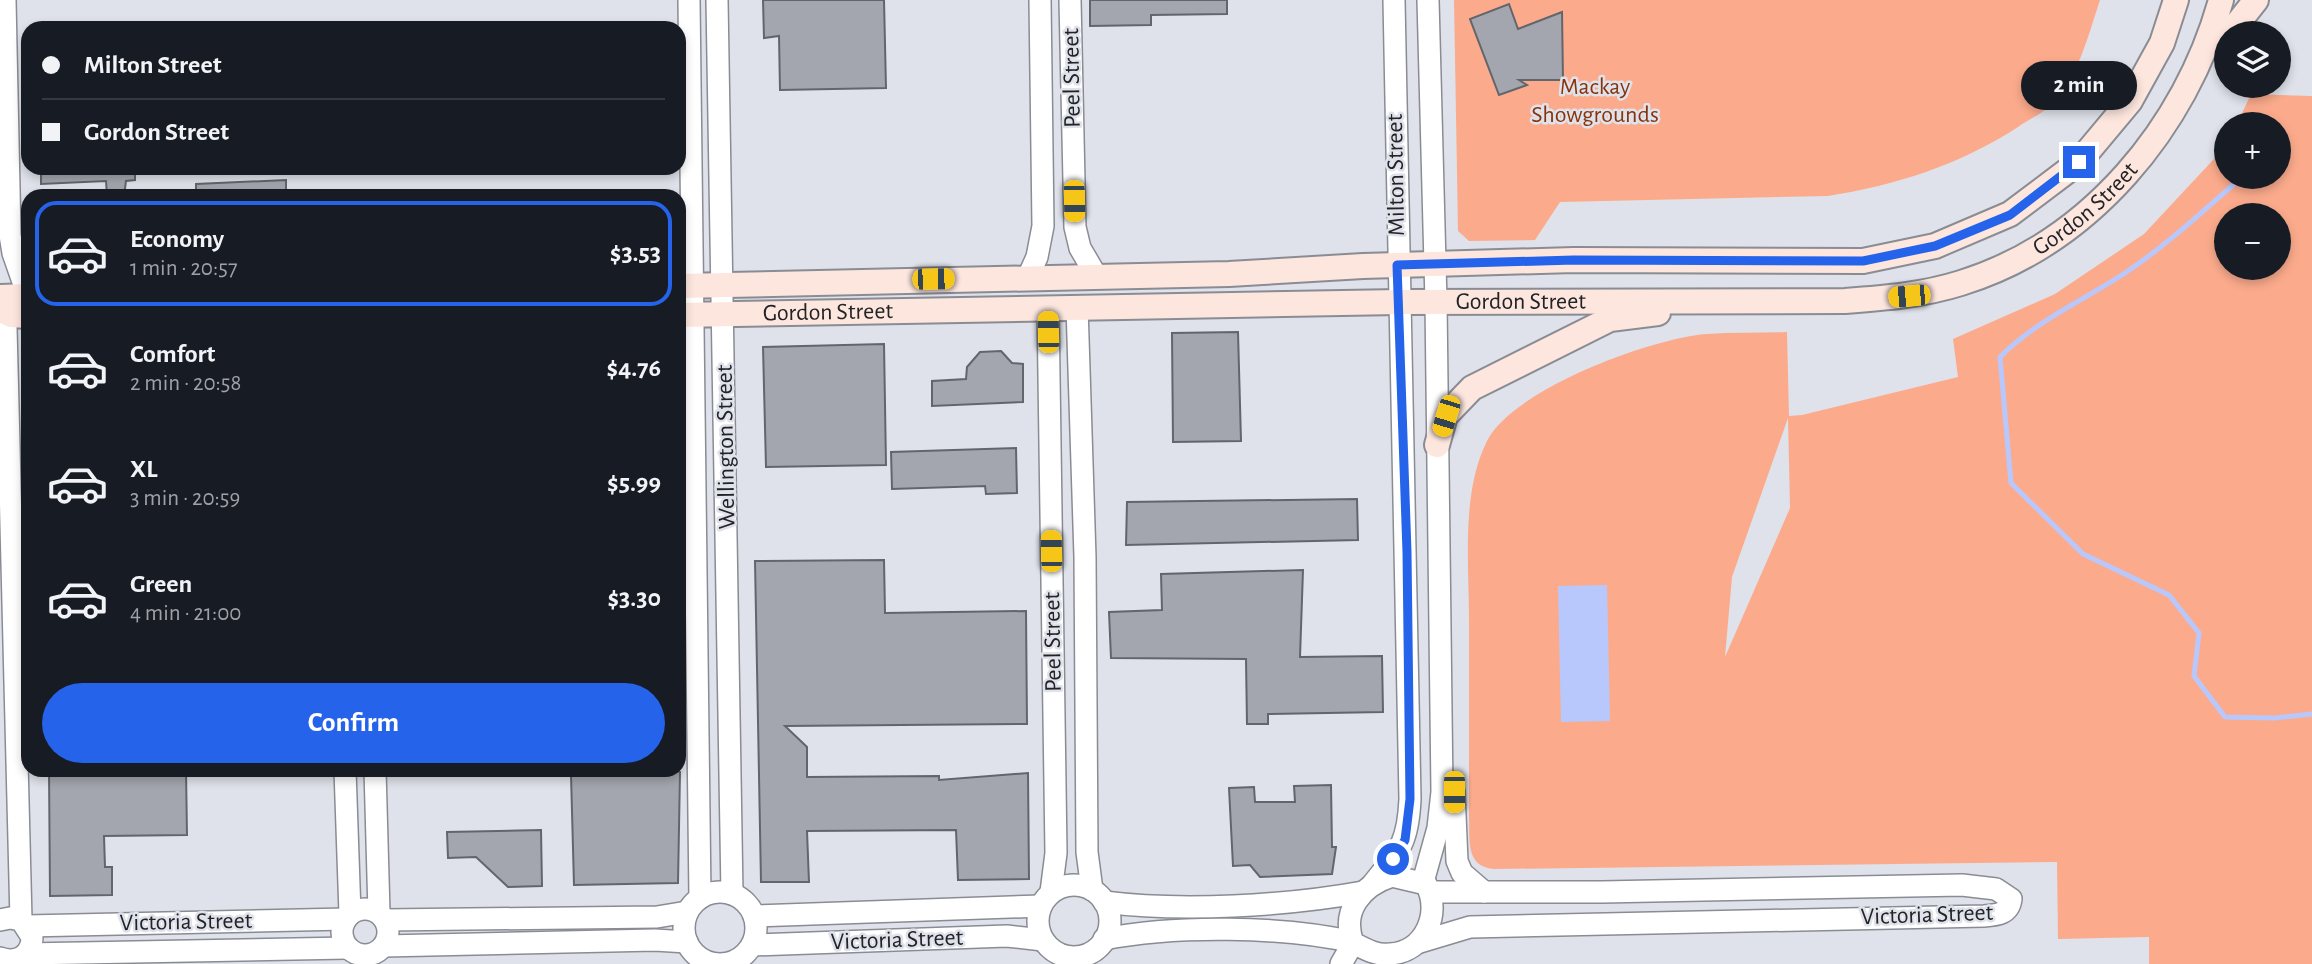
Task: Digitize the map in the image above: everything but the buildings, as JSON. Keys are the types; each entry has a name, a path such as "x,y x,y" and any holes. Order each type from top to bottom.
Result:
{"main road":[{"name":"Gordon Street","path":"686,286 1229,274 1397,265 1574,260 1863,261 1935,246 2010,215 2079,162 2130,101 2162,43 2176,0"},
{"name":"Gordon Street","path":"686,315 1399,302 1845,301 1909,296 1962,283 2008,264 2085,217 2137,162 2180,99 2211,37 2221,0"},
{"path":"2239,21 2256,0"},
{"path":"2180,99 2214,55"},
{"path":"986,278 1002,290 1050,291 1077,307"},
{"path":"0,297 21,296"},
{"path":"1437,445 1446,416 1472,388 1610,320 1763,302"},
{"path":"7,323 11,314 21,315"}],"street":[{"path":"5,0 10,235 21,276"},
{"name":"Wellington Street","path":"686,214 689,0"},
{"name":"Wellington Street","path":"717,0 732,894"},
{"name":"Peel Street","path":"1028,277 1037,257 1044,226 1040,0"},
{"name":"Peel Street","path":"1070,0 1076,239 1097,276"},
{"name":"Milton Street","path":"1368,889 1402,847 1409,827 1407,552 1397,265 1394,0"},
{"name":"Milton Street","path":"1426,887 1440,818 1441,718 1436,302 1428,0"},
{"path":"1041,96 1072,95"},
{"path":"0,254 10,235"},
{"name":"Peel Street","path":"1077,307 1085,558 1087,852 1098,896"},
{"name":"Peel Street","path":"1046,899 1056,853 1048,308"},
{"path":"7,323 3,377 16,922 32,943 25,958"},
{"name":"Wellington Street","path":"686,381 694,905"},
{"path":"1441,718 1454,771 1457,861 1462,873 1484,892"},
{"path":"345,777 348,917 342,934 352,954 655,940 687,942"},
{"path":"374,777 382,917 388,934 381,953"},
{"path":"1341,964 1353,943 1348,929 1354,902 1368,889 1391,876 1426,887 1430,926 1413,946 1386,964"},
{"path":"1098,896 1110,921 1104,940 1092,951 1072,957 1051,949 1043,940 1037,923 1046,899 1072,885 1098,896 1138,906 1296,902 1368,889"},
{"name":"Victoria Street","path":"1413,946 1470,928 1984,916 2004,912 2010,906 2011,899 1996,889 1962,885 1484,892 1426,887"},
{"path":"348,917 364,908 382,917 657,917 694,905 710,893 732,894 750,907 756,926 743,956 720,964 701,961 687,942 684,932 694,905"},
{"name":"Victoria Street","path":"754,916 1046,899"},
{"name":"Victoria Street","path":"16,922 348,917"},
{"path":"1104,940 1155,932 1291,931 1353,943 1379,954 1413,946"},
{"name":"Victoria Street","path":"743,956 1007,936 1043,940"},
{"name":"Victoria Street","path":"0,958 14,961 25,958 352,954"}],"green space":[{"name":"Mackay Showgrounds","path":"1454,0 2100,0 2075,70 2050,106 1996,140 1927,172 1879,186 1828,196 1560,202 1535,240 1469,241 1458,231"},
{"path":"2312,96 2312,964 2149,964 2149,937 2058,939 2057,862 1494,869 1478,863 1471,850 1469,834 1468,529 1473,483 1479,461 1487,441 1502,422 1525,403 1554,385 1586,370 1653,345 1707,334 1787,332 1789,416 1958,377 1953,339 2055,294 2144,234 2214,159 2214,189 2291,189 2291,112 2243,112 2249,98","holes":["1788,418 1790,508 1725,657 1732,577"]}],"water":[{"path":"1607,585 1610,721 1561,722 1558,586"}],"waterway":[{"path":"2228,189 2141,262 2044,322 2000,357 2011,483 2083,554 2169,595 2199,633 2194,676 2225,717 2274,718 2312,714"}],"route":[{"path":"1393,859 1402,847 1409,827 1410,799 1407,552 1397,265 1574,260 1863,261 1935,246 2010,215 2079,162"}]}
